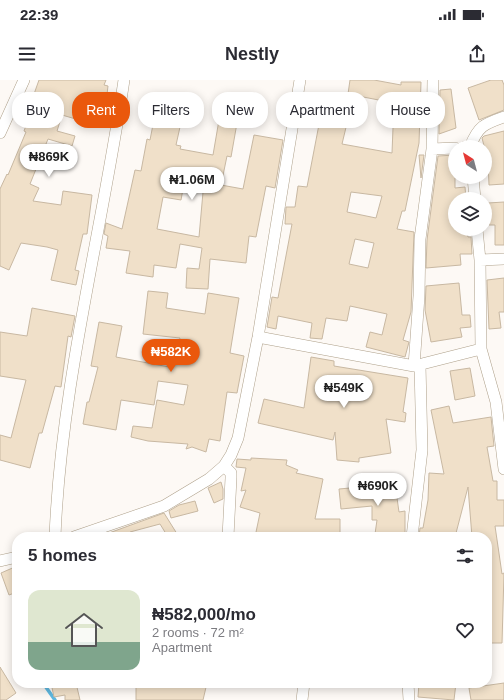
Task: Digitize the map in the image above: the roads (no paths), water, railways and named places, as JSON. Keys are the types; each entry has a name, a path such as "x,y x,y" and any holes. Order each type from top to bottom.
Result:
{"street":[{"path":"0,133 24,80"},
{"path":"55,532 57,487 67,409 124,80"},
{"path":"89,532 164,506 208,479 224,466 231,455 238,438 258,337 300,80"},
{"path":"413,532 422,450 417,366 420,239 432,149 433,80"},
{"path":"473,140 476,132 491,121 504,116"},
{"path":"432,149 448,148"},
{"path":"478,236 480,260 481,349 500,402 504,469"},
{"path":"480,260 504,259"},
{"path":"258,337 417,366 481,349"},
{"path":"224,466 231,473 228,532"},
{"path":"0,561 12,558"},
{"path":"302,700 303,688"},
{"path":"408,688 409,700"}],"waterway":[{"path":"47,688 55,700"}]}
